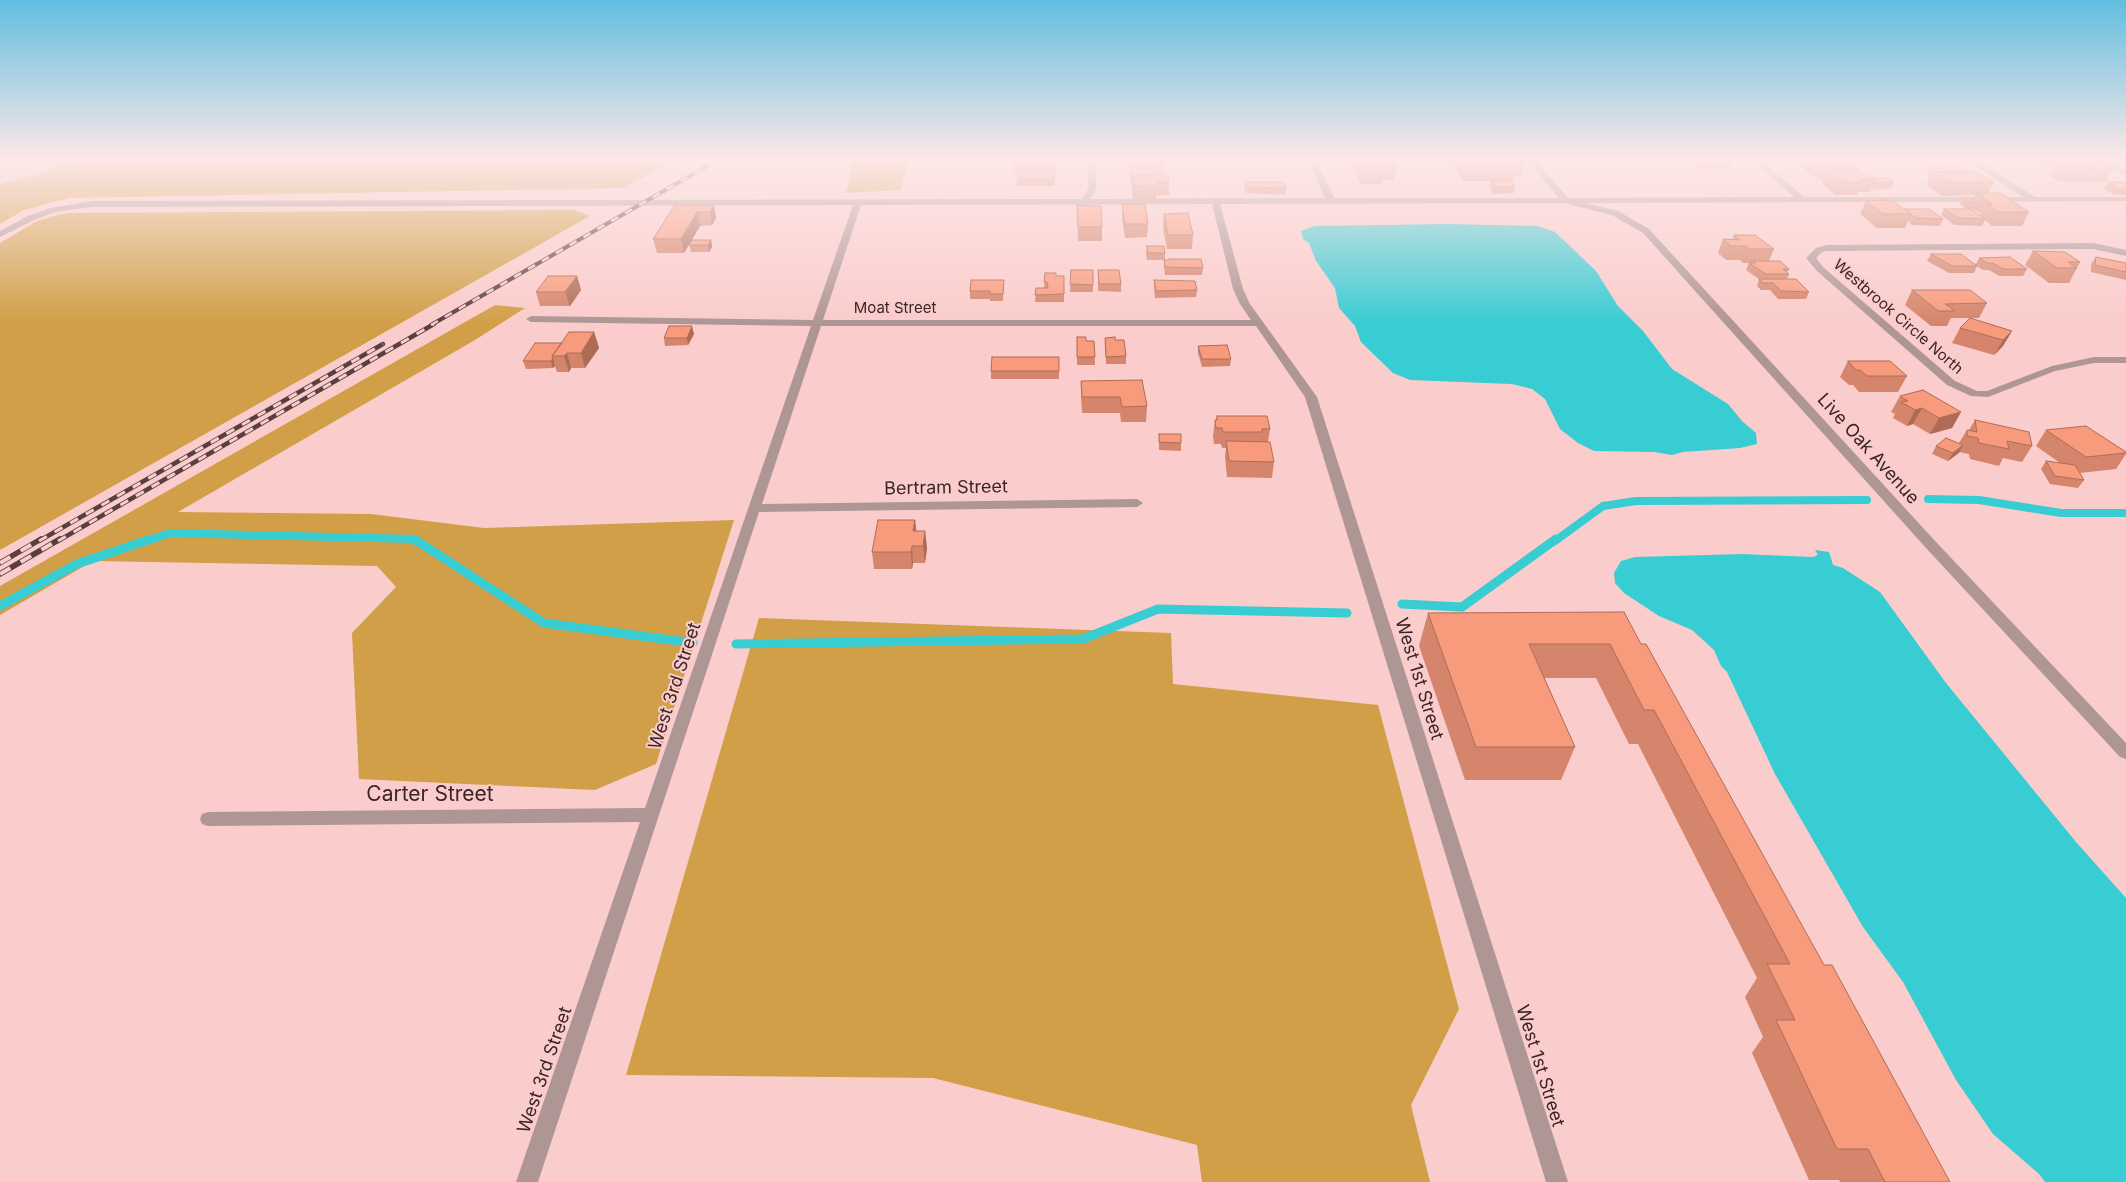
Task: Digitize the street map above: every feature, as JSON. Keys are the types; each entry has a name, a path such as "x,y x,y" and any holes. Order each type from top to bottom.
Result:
{"street":[{"path":"0,234 30,218 44,213"},
{"name":"West 3rd Street","path":"527,1182 854,213"},
{"name":"West 1st Street","path":"1219,213 1238,289 1244,304 1311,397 1557,1182"},
{"name":"Live Oak Avenue","path":"1615,213 1646,231 1931,545 2126,753"},
{"name":"Westbrook Circle North","path":"2126,253 2111,249 2078,246 1827,248 1819,250 1811,258 1820,269 1898,339 1951,383 1975,394 1988,394 2067,365 2094,360 2126,360"},
{"name":"Moat Street","path":"531,319 1259,323"},
{"name":"Bertram Street","path":"755,508 1137,503"},
{"name":"Carter Street","path":"208,819 652,816"}],"shaded area":[{"path":"0,213 19,213 0,224"},
{"path":"65,213 582,213 590,216 0,550 0,243 37,221"},
{"path":"495,305 525,308 475,340 178,512 371,514 484,528 734,520 656,764 595,790 359,779 352,633 396,587 377,566 93,561 0,615 0,586"},
{"path":"759,618 1171,633 1173,684 1378,705 1459,1009 1411,1105 1430,1182 1202,1182 1197,1145 933,1078 626,1075"}],"water":[{"path":"1447,224 1538,226 1555,232 1596,271 1618,306 1643,331 1672,369 1728,404 1742,421 1756,433 1757,444 1740,448 1683,452 1672,455 1654,452 1594,451 1578,443 1560,429 1545,399 1532,389 1512,384 1410,380 1393,373 1361,342 1355,326 1339,308 1335,288 1316,261 1309,243 1303,239 1301,231 1315,226"},
{"path":"1815,550 1829,552 1833,565 1843,568 1880,592 1946,683 2076,842 2126,898 2126,1182 2045,1182 2039,1174 1993,1134 1956,1080 1903,982 1863,927 1775,774 1727,672 1721,666 1714,650 1692,630 1659,616 1624,593 1615,583 1614,573 1621,561 1635,557 1742,554 1813,557 1818,555"}],"building":[{"path":"670,213 696,213 681,239 653,239"},
{"path":"1077,213 1101,213 1102,227 1078,227"},
{"path":"1123,213 1146,213 1148,224 1125,224"},
{"path":"1188,213 1193,235 1168,235 1164,214"},
{"path":"1882,213 1911,214 1883,214"},
{"path":"1910,213 1935,213 1943,219 1916,218"},
{"path":"1950,213 1976,213 1985,219 1958,218"},
{"path":"1734,235 1755,235 1774,249 1749,249 1746,246 1731,246 1723,239 1740,240"},
{"path":"692,240 711,240 708,245 689,245"},
{"path":"1147,246 1164,246 1165,253 1148,253"},
{"path":"2033,251 2065,252 2080,262 2068,262 2077,268 2057,268"},
{"path":"1931,254 1961,254 1977,266 1952,266"},
{"path":"2010,257 2027,269 2003,269 1979,258"},
{"path":"2096,257 2126,263 2126,272 2095,265"},
{"path":"1201,259 1203,268 1165,267 1164,260"},
{"path":"1754,261 1780,261 1789,269 1783,269 1789,274 1766,274 1749,263 1755,263"},
{"path":"1071,270 1093,270 1093,285 1070,284"},
{"path":"1098,270 1119,270 1121,284 1099,284"},
{"path":"1045,273 1056,273 1056,276 1064,276 1064,294 1035,295 1036,288 1048,288 1047,282 1044,282"},
{"path":"548,276 577,276 565,292 536,292"},
{"path":"1759,279 1796,279 1809,292 1781,291 1773,283 1763,283"},
{"path":"971,280 1004,280 1003,294 990,294 990,291 970,291"},
{"path":"1154,280 1195,281 1197,290 1156,291"},
{"path":"1912,290 1970,290 1987,303 1945,304 1955,311 1938,311"},
{"path":"1970,318 2012,331 2003,340 1960,328"},
{"path":"669,326 692,326 687,338 664,338"},
{"path":"569,332 594,332 581,353 552,356"},
{"path":"1077,337 1086,337 1086,341 1094,341 1095,357 1077,357"},
{"path":"1115,337 1115,340 1124,340 1126,356 1106,357 1105,338"},
{"path":"535,343 562,343 552,356 551,361 523,361"},
{"path":"1227,345 1231,359 1202,359 1198,346"},
{"path":"992,357 1059,357 1059,371 991,371"},
{"path":"1848,361 1890,361 1907,376 1867,376 1860,370 1856,370"},
{"path":"1142,380 1147,406 1122,407 1120,397 1082,397 1081,381"},
{"path":"1923,390 1961,412 1939,418 1922,408 1915,410 1901,402 1908,401 1900,396"},
{"path":"1217,416 1267,416 1270,429 1262,429 1262,432 1223,432 1222,428 1216,428 1215,420 1217,420"},
{"path":"1975,420 2029,432 2032,446 2007,441 2009,449 1979,443 1978,438 1967,436 1967,430 1977,432"},
{"path":"2086,426 2126,453 2086,457 2046,430"},
{"path":"1159,434 1181,434 1181,443 1159,442"},
{"path":"1946,438 1963,445 1953,453 1936,446"},
{"path":"1226,441 1270,442 1274,462 1229,461"},
{"path":"2046,461 2075,465 2084,480 2055,476"},
{"path":"878,520 915,520 913,531 925,531 923,546 912,546 911,552 872,552"},
{"path":"1624,612 1641,644 1646,644 1824,965 1832,965 1950,1182 1885,1182 1868,1149 1837,1149 1776,1020 1795,1020 1767,964 1790,964 1654,710 1644,710 1610,644 1529,644 1575,747 1476,747 1428,613"}],"waterway":[{"path":"1928,499 1979,500 2061,513 2126,513"},
{"path":"1555,541 1603,506 1636,501 1867,500"},
{"path":"147,541 170,533 413,539 415,541"},
{"path":"0,606 77,564 151,539"},
{"path":"414,539 544,623 693,643"},
{"path":"1402,604 1462,607 1556,539"},
{"path":"736,644 1083,639 1158,609 1347,613"}],"railway":[{"path":"431,325 625,213"},
{"path":"58,541 434,324"},
{"path":"39,541 383,344"},
{"path":"0,563 41,539"},
{"path":"0,574 60,539"}]}
